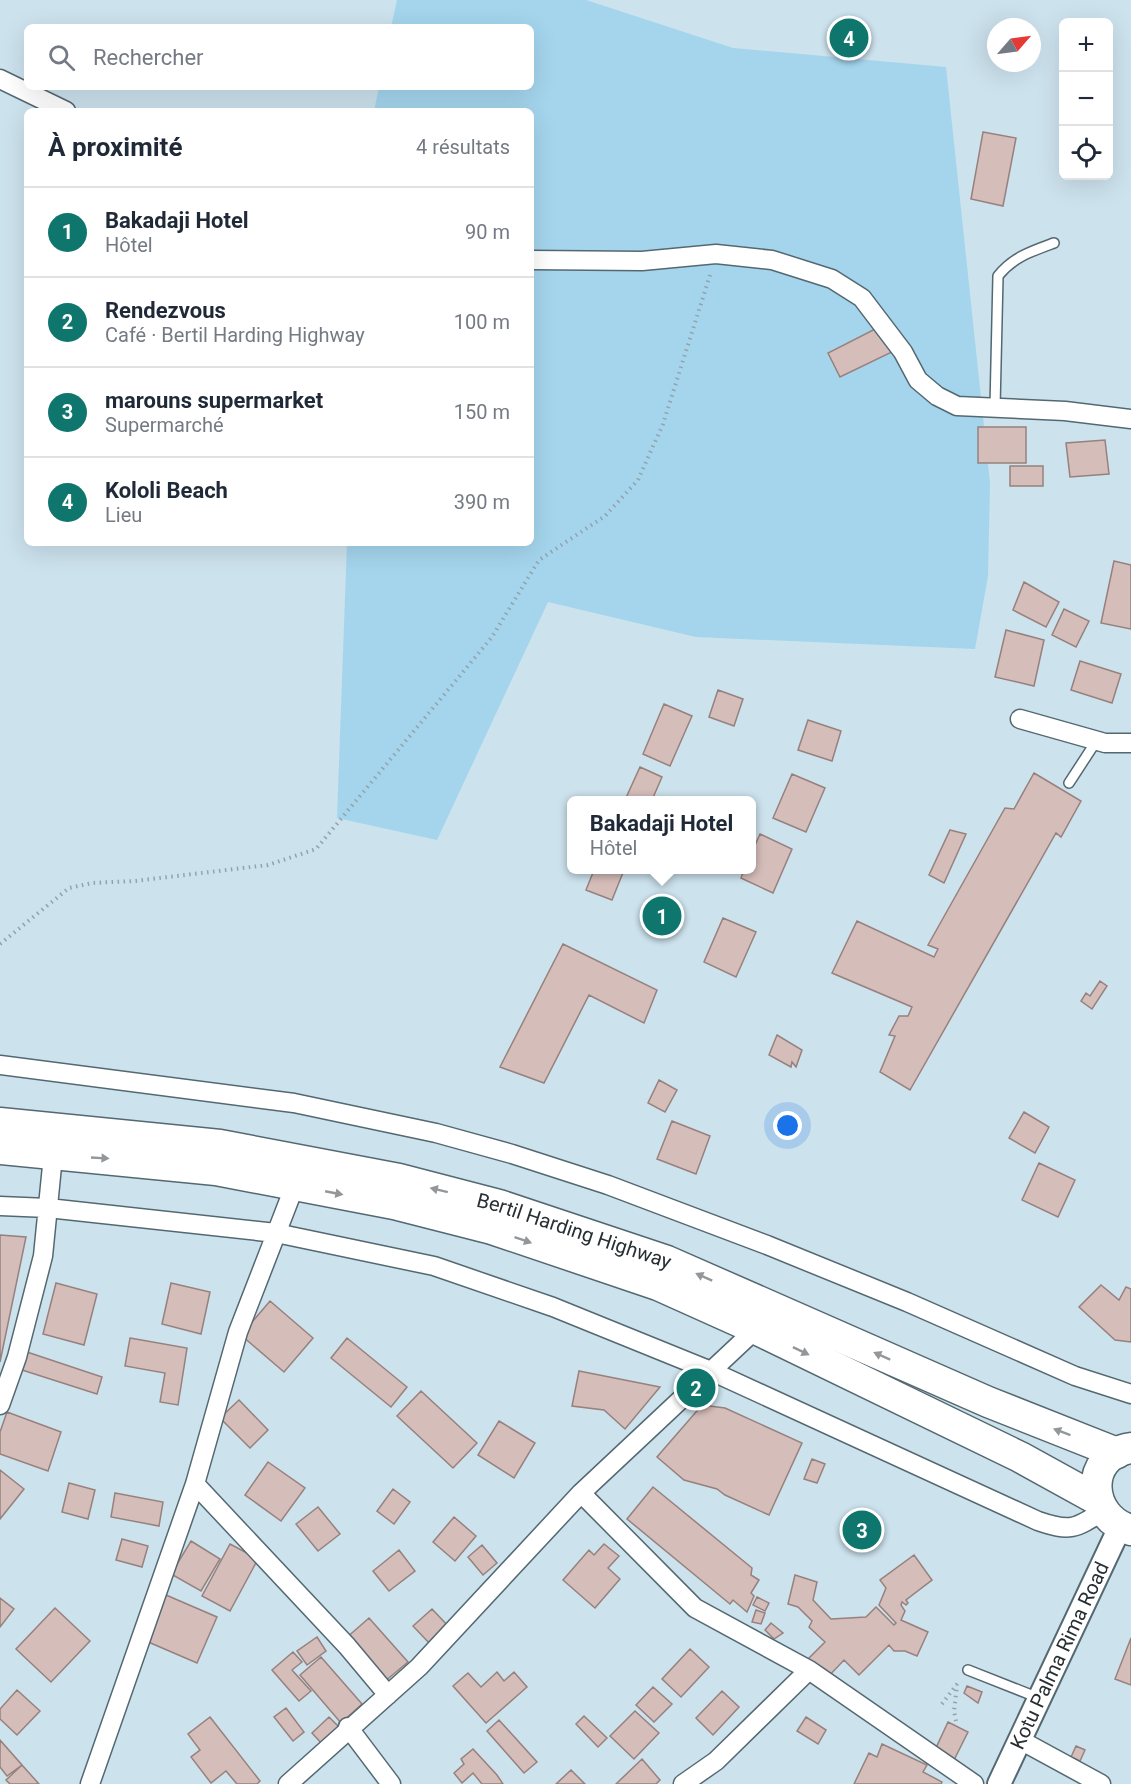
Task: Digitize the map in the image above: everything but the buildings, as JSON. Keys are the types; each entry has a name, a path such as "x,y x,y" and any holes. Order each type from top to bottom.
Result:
{"main road":[{"name":"Bertil Harding Highway","path":"0,1123 220,1144 399,1179 499,1205 667,1261 988,1402 1124,1450"},
{"name":"Bertil Harding Highway","path":"0,1149 205,1168 394,1204 492,1229 658,1285 756,1329 1020,1457 1113,1517"},
{"name":"Bertil Harding Highway","path":"1113,1517 1098,1477 1108,1459 1124,1450"}],"street":[{"path":"0,79 60,108"},
{"path":"534,260 642,261 716,254 772,260 832,279 862,298 903,352 918,380 937,396 957,406 1065,411 1131,419"},
{"path":"1020,719 1097,740 1131,742"},
{"path":"0,1065 294,1103 436,1133 512,1154 608,1185 767,1245 907,1302 1075,1376 1131,1394"},
{"path":"0,1405 17,1357 43,1256 53,1155"},
{"path":"90,1784 195,1484 238,1332 295,1185"},
{"path":"0,1206 48,1208 276,1233 434,1266 553,1307 711,1371 1038,1521 1060,1528 1076,1528 1113,1517"},
{"path":"288,1784 348,1727 419,1667 581,1492 756,1329"},
{"path":"195,1484 347,1646 388,1695"},
{"path":"581,1492 695,1608 809,1670 974,1784"},
{"name":"Kotu Palma Rima Road","path":"999,1784 1040,1698 1113,1517"},
{"path":"683,1784 716,1761 809,1670"},
{"path":"348,1727 392,1784"},
{"path":"1020,1740 1101,1784"}],"lane":[{"path":"995,407 998,276 1005,267 1024,254 1054,243"},
{"path":"1069,783 1097,740"},
{"path":"968,1670 1040,1698"}],"path":[{"path":"0,944 69,888 92,883 135,881 268,866 316,849 492,637 539,560 605,516 638,480 663,424 700,312 716,254"},
{"path":"942,1704 968,1670"},
{"path":"956,1721 954,1711 957,1684"}],"shaded area":[{"path":"397,0 586,0 733,48 946,67 990,483 988,576 975,649 696,637 548,602 437,840 337,818 347,546 534,546 534,108 375,108 378,90 534,90 534,24 392,24"}],"place":[{"name":"Kololi Beach","path":"849,38"},
{"name":"Bakadaji Hotel","path":"662,916"},
{"name":"Rendezvous","path":"696,1388"},
{"name":"marouns supermarket","path":"862,1530"}]}
